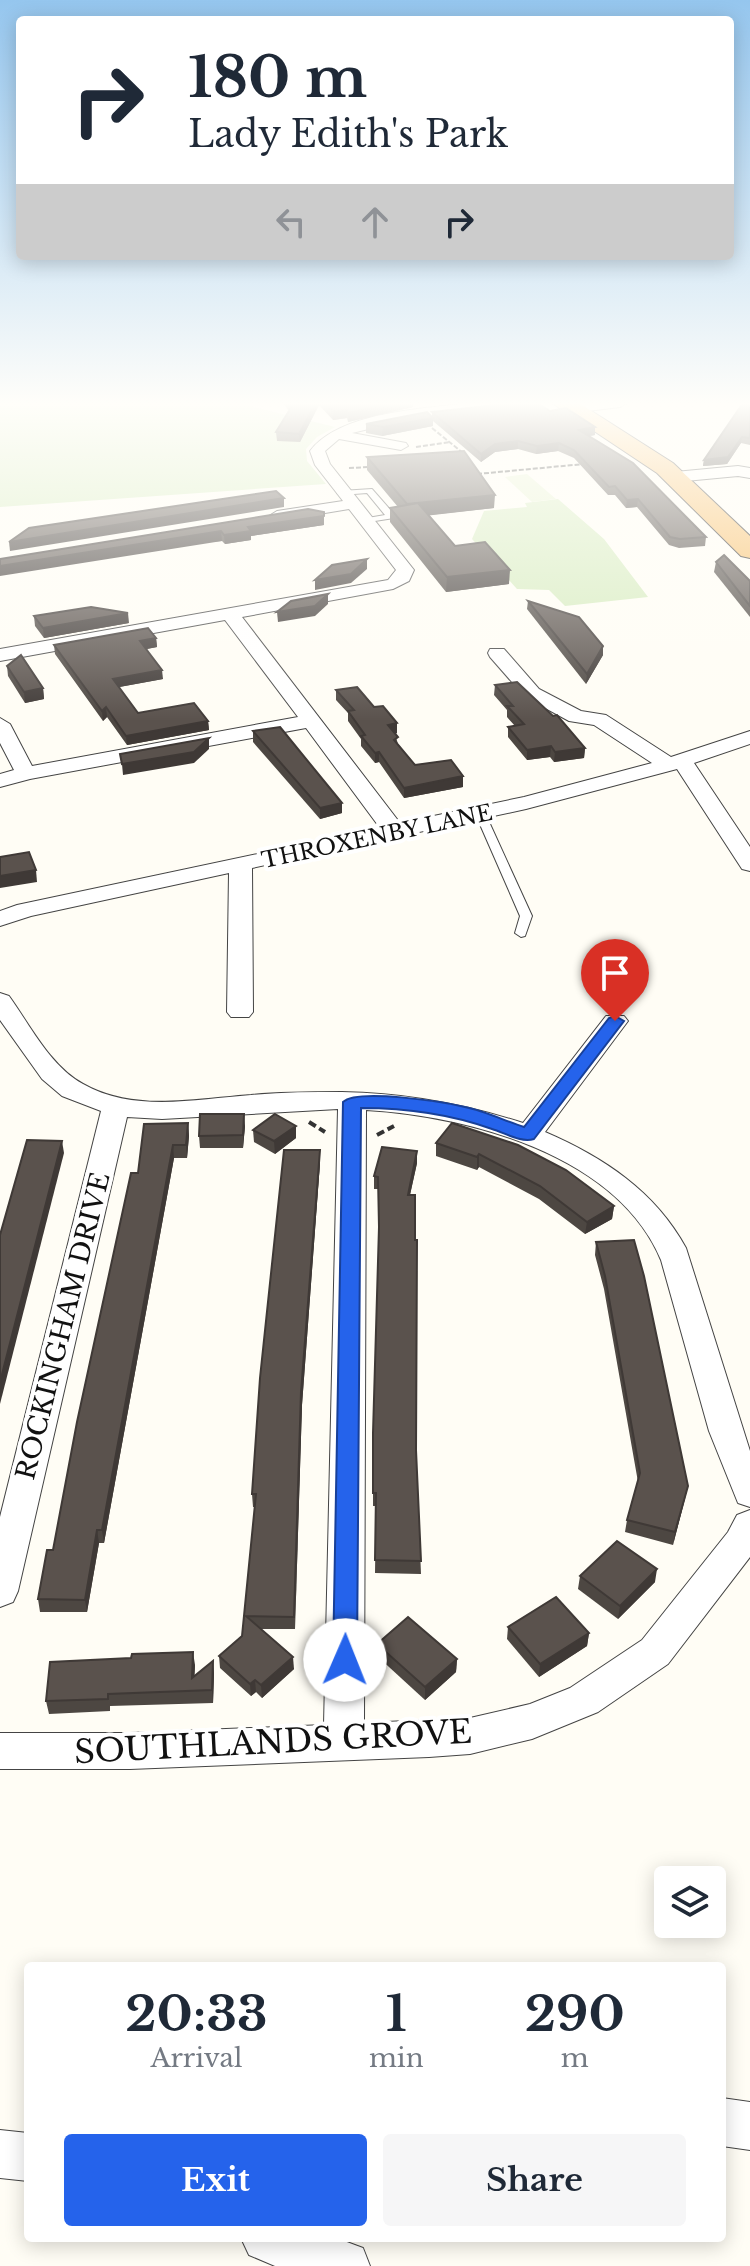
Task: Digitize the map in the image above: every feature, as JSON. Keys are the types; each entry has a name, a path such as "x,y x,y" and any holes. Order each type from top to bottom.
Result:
{"highway":[{"path":"708,509 750,550"}],"street":[{"path":"258,519 301,509"},
{"path":"0,655 393,584 403,577 405,570 355,509"},
{"path":"231,615 394,831"},
{"path":"497,653 532,693 576,717 599,719 675,762 750,864"},
{"path":"0,781 26,773 311,721"},
{"path":"0,724 26,773"},
{"name":"THROXENBY LANE","path":"0,919 25,910 480,813 675,762 750,737"},
{"path":"240,1012 241,866"},
{"path":"0,1001 61,1083 73,1091 116,1107 164,1111 276,1102 430,1106 464,1112 528,1135 562,1150 611,1181 642,1206 664,1234 684,1284 731,1453 750,1493"},
{"path":"528,1135 615,1021"},
{"path":"344,1742 352,1102"},
{"name":"ROCKINGHAM DRIVE","path":"0,1591 116,1107"},
{"name":"SOUTHLANDS GROVE","path":"0,1751 51,1753 470,1736 532,1721 584,1700 655,1652 741,1542 750,1525"},
{"path":"726,2123 750,2126"},
{"path":"0,2154 24,2157"},
{"path":"282,2242 325,2253"}],"lane":[{"path":"365,521 391,516 385,509"},
{"path":"480,813 526,916 521,933"}],"path":[{"path":"276,1102 352,1149 430,1106"}],"green space":[{"path":"569,509 604,539 648,597 565,606 549,590 517,589 472,539 484,511"}],"building":[{"path":"158,509 217,509 9,542 29,528"},
{"path":"308,509 324,512 324,516 248,527 251,531 224,535 221,531 0,566 0,559"},
{"path":"391,509 423,509 455,546 485,542 510,570 447,577"},
{"path":"646,509 678,509 706,537 670,537"},
{"path":"724,555 750,581 750,606 716,562"},
{"path":"367,559 351,574 315,580 332,565"},
{"path":"328,594 315,606 277,612 291,601"},
{"path":"528,601 579,617 603,646 587,674"},
{"path":"91,607 128,613 43,628 34,616"},
{"path":"148,628 156,638 140,641 162,670 113,679 138,713 194,703 208,721 126,736 106,707 102,711 54,645"},
{"path":"21,655 43,688 24,692 7,666"},
{"path":"517,682 553,716 557,715 585,748 555,752 551,746 527,750 508,727 524,724 507,706 513,706 495,685"},
{"path":"357,687 374,707 383,706 397,723 388,725 398,737 394,740 415,765 451,760 463,776 404,788 379,752 375,753 361,736 365,735 348,711 354,710 336,690"},
{"path":"280,727 342,803 320,808 253,731"},
{"path":"209,738 194,752 122,764 120,754"},
{"path":"29,852 36,870 0,876 0,857"},
{"path":"200,1114 244,1114 243,1135 199,1136"},
{"path":"275,1114 296,1126 274,1141 253,1130"},
{"path":"188,1123 186,1145 173,1145 102,1530 97,1530 85,1600 38,1599 47,1550 53,1550 77,1422 131,1173 138,1173 144,1124"},
{"path":"452,1123 518,1145 566,1170 614,1206 587,1222 540,1186 479,1154 477,1157 436,1143"},
{"path":"27,1140 62,1141 0,1382 0,1235"},
{"path":"382,1147 417,1151 408,1195 415,1195 417,1240 416,1450 421,1561 375,1560 373,1433 379,1227 378,1177 374,1176"},
{"path":"284,1150 320,1150 301,1392 294,1617 246,1616 293,1657 261,1685 255,1680 250,1684 219,1656 242,1636 256,1494 252,1494 260,1378"},
{"path":"634,1240 688,1486 675,1532 627,1520 640,1473 605,1276 596,1242"},
{"path":"617,1541 657,1569 620,1606 580,1576"},
{"path":"556,1597 589,1633 540,1664 508,1627"},
{"path":"408,1617 457,1659 425,1687 377,1644"},
{"path":"193,1652 192,1678 213,1661 212,1690 108,1694 108,1699 46,1701 50,1662"}],"route":[{"path":"345,1660 352,1102 390,1102 464,1112 528,1135 615,1021"}]}
